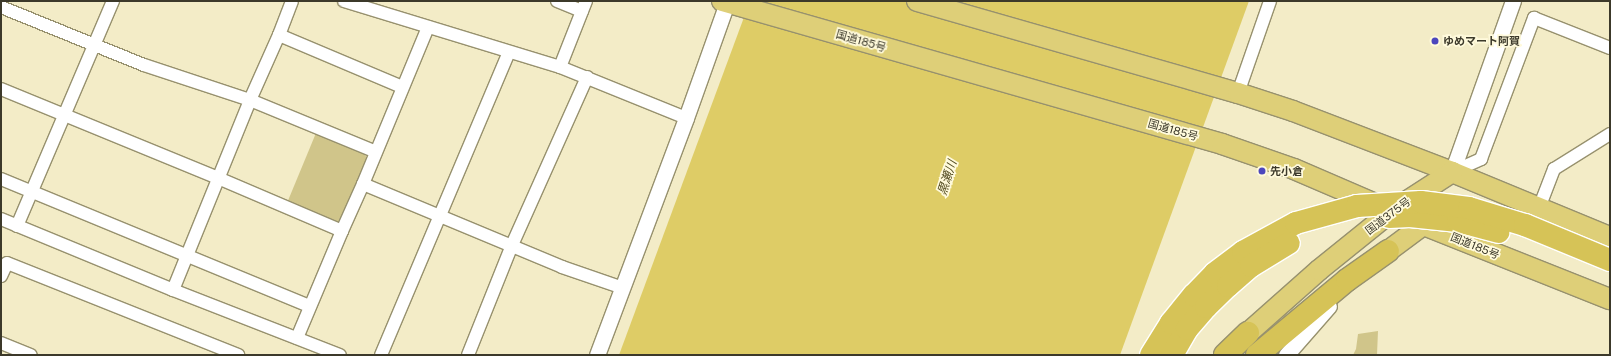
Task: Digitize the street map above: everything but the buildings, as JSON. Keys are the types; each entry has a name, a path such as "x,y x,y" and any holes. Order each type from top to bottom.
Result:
{"highway":[{"path":"917,1 1293,110 1452,172 1610,237"},
{"name":"国道185号","path":"728,3 1222,144 1294,169 1423,225 1610,299"},
{"path":"1257,355 1348,280 1423,225 1452,172"},
{"name":"国道375号","path":"1248,333 1319,270 1392,211 1452,172"},
{"path":"1151,355 1171,323 1194,295 1215,273 1243,252 1296,223 1356,206 1420,202 1469,208 1525,225 1610,260"},
{"path":"1172,355 1187,329 1206,307 1251,266 1277,249 1305,236 1334,226 1363,220 1410,216 1458,221 1523,240 1610,276"},
{"path":"1225,355 1248,333"}],"street":[{"path":"17,226 113,1"},
{"path":"173,290 292,1"},
{"path":"344,1 560,67 686,118"},
{"path":"557,1 584,6 560,67"},
{"path":"1230,91 1270,1"},
{"path":"1452,172 1513,1"},
{"path":"597,355 728,3"},
{"path":"1,7 144,65 250,100 376,152"},
{"path":"1452,172 1481,159 1534,18 1610,48"},
{"path":"297,338 309,306 364,184 402,87 428,27"},
{"path":"279,35 402,87"},
{"path":"381,355 509,52"},
{"path":"468,355 512,245 587,77"},
{"path":"1,89 218,178 342,231"},
{"path":"1539,208 1554,169 1610,134"},
{"path":"1,179 309,306"},
{"path":"364,184 562,267 623,288"},
{"path":"1,219 173,290 340,355"},
{"path":"1286,355 1336,298 1388,251"},
{"path":"1,276 6,263 238,355"},
{"path":"1222,355 1248,333"},
{"path":"1,342 32,355"}],"shaded area":[{"path":"316,133 364,152 367,159 341,220 335,223 287,203"},
{"path":"1378,331 1377,355 1353,355 1356,349 1358,334"}],"water":[{"name":"黒瀬川","path":"750,1 1249,1 1120,355 619,355"}],"place":[{"name":"ゆめマート阿賀","path":"1435,41"},
{"name":"先小倉","path":"1262,171"}]}
